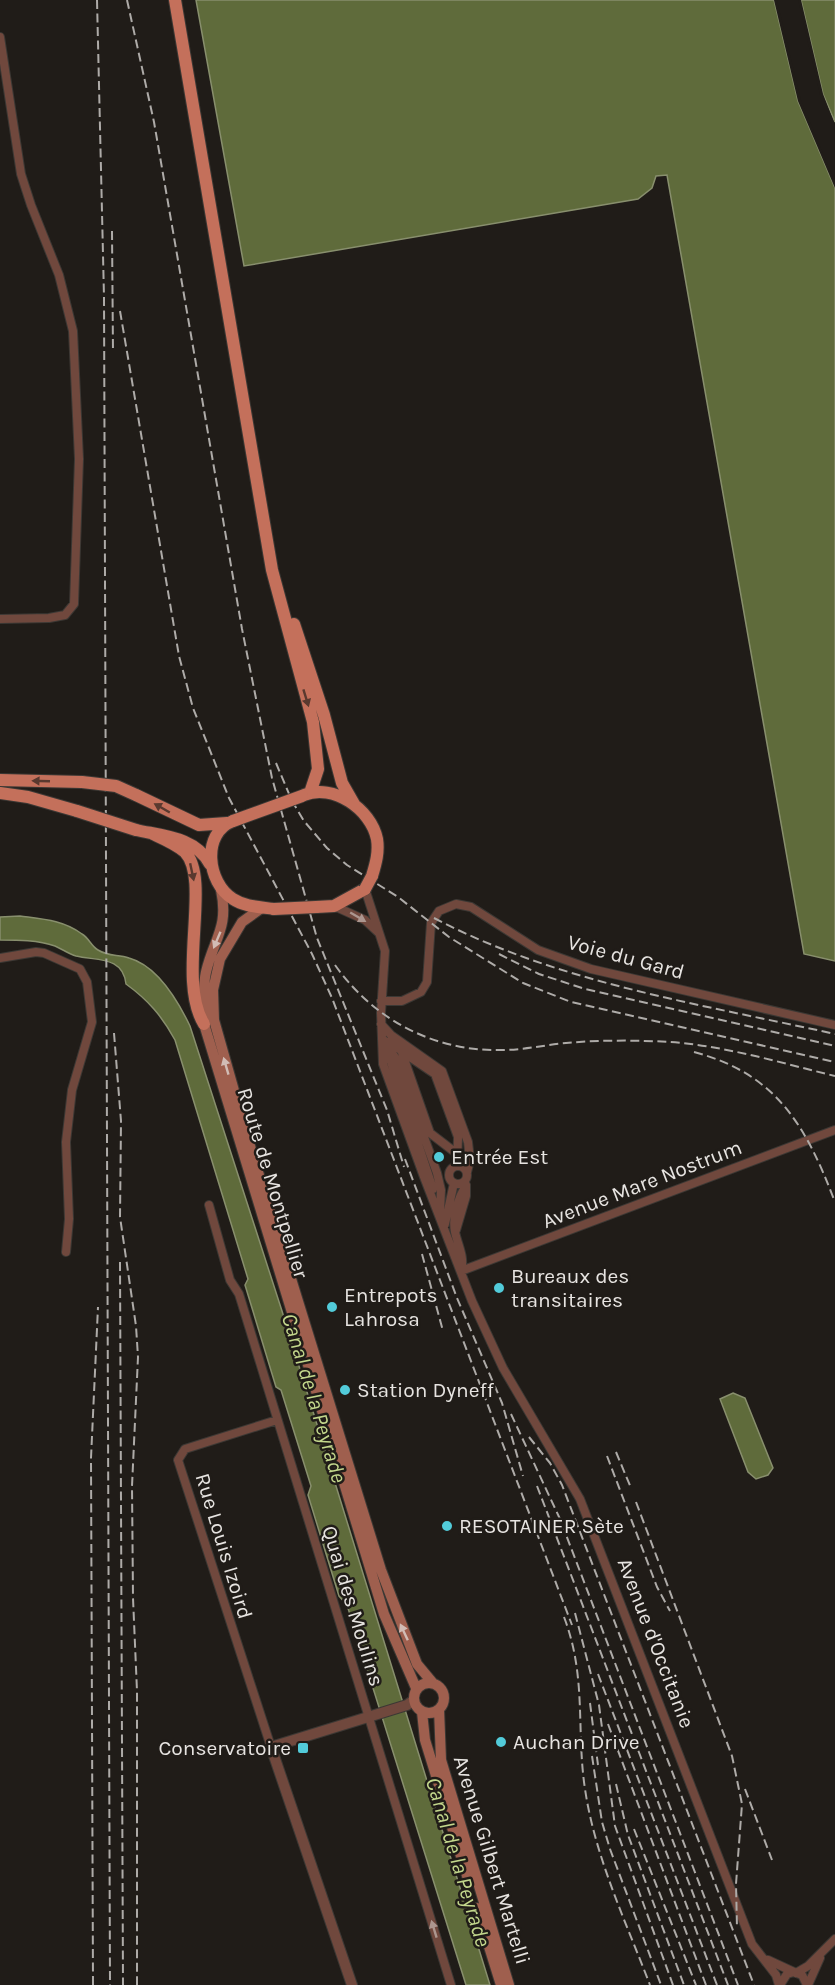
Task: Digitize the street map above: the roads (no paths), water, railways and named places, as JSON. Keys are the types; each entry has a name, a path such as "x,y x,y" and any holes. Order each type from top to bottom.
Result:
{"main road":[{"path":"175,0 272,570 314,722 318,769 306,794"},
{"path":"0,793 28,797 136,830 186,841 197,847 210,864 221,890 234,900 268,908 334,906 364,889 372,876 378,855 377,840 367,818 354,804 342,783 324,715 267,539"},
{"path":"0,780 82,782 116,786 199,825 230,822 306,794 342,797 354,804"},
{"path":"210,864 212,848 230,822"},
{"path":"153,834 187,854 192,867 196,893 191,973 198,1015 204,1024"},
{"name":"Route de Montpellier","path":"221,890 225,909 224,920 206,973 204,1024 384,1614 416,1688"},
{"name":"Route de Montpellier","path":"268,908 242,922 228,942 220,960 213,990 214,1020 246,1133 381,1570 417,1664 432,1682"},
{"path":"432,1682 443,1692 444,1701 439,1709 431,1713 414,1705 416,1688 423,1683 432,1682"},
{"name":"Avenue Gilbert Martelli","path":"414,1705 501,1985"},
{"name":"Avenue Gilbert Martelli","path":"439,1709 441,1760 509,1985"}],"street":[{"path":"0,37 21,174 70,311 75,356 79,459 74,604 65,615 50,618 0,619"},
{"name":"Avenue d'Occitanie","path":"364,889 384,951 381,1001 383,1064 444,1229 503,1368 580,1498 752,1944 765,1958 776,1975 779,1985"},
{"name":"Voie du Gard","path":"381,1001 402,1001 421,992 427,982 431,923 440,911 456,904 471,907 538,950 580,966 835,1025"},
{"path":"334,906 365,920 380,933"},
{"path":"0,958 36,952 44,953 80,969 87,982 92,1022 72,1090 66,1142 69,1219 66,1252"},
{"path":"381,1024 391,1035 442,1071 468,1142 470,1160 454,1217 455,1233 463,1261 461,1271"},
{"path":"383,1039 435,1074 458,1137 457,1165 466,1179"},
{"name":"Avenue d'Occitanie","path":"383,1039 396,1059 437,1173 441,1190 440,1215"},
{"path":"401,1050 430,1133 456,1153"},
{"name":"Avenue Mare Nostrum","path":"461,1271 835,1130"},
{"path":"444,1229 454,1183 448,1173 457,1165"},
{"path":"454,1183 466,1179"},
{"name":"Quai des Moulins","path":"209,1204 225,1262 239,1294 277,1420 373,1715 451,1985"},
{"name":"Rue Louis Izoird","path":"271,1747 178,1460 185,1449 277,1420"},
{"path":"352,1985 271,1747 373,1715 414,1705"},
{"path":"795,1972 808,1966 835,1939"},
{"path":"808,1985 824,1951"},
{"name":"Avenue d'Occitanie","path":"765,1958 802,1975 808,1985"},
{"name":"Avenue d'Occitanie","path":"779,1985 787,1974 795,1972"}],"railway":[{"path":"97,0 104,297 110,1985"},
{"path":"127,0 154,122 242,629 272,778 317,938 387,1110 404,1167"},
{"path":"112,231 113,352"},
{"path":"120,311 179,656 193,708 229,798 312,954 332,998 572,1625"},
{"path":"276,763 292,801 304,821 327,848 347,865 398,897 449,937 523,983 571,1002 835,1062"},
{"path":"434,918 481,940 580,975 681,1001 835,1034"},
{"path":"499,954 539,974 585,989 835,1046"},
{"path":"335,965 351,985 387,1017 408,1029 453,1045 502,1050 591,1041 670,1042 733,1051 835,1076"},
{"path":"114,1033 121,1121 120,1217 136,1326 138,1357 132,1486 137,1691 137,1985"},
{"path":"694,1052 723,1062 747,1074 785,1107 800,1127 835,1202"},
{"path":"405,1159 457,1298 502,1403 523,1476"},
{"path":"422,1254 443,1331"},
{"path":"120,1262 123,1985"},
{"path":"93,1985 91,1458 98,1307"},
{"path":"511,1414 560,1519 738,1985"},
{"path":"529,1437 550,1463 562,1485 754,1985"},
{"path":"616,1452 631,1488"},
{"path":"607,1456 657,1587 670,1611"},
{"path":"537,1486 728,1985"},
{"path":"636,1502 732,1756 742,1804 736,1884 737,1928"},
{"path":"575,1613 599,1705 615,1826 673,1985"},
{"path":"564,1617 576,1661 582,1767 590,1814 612,1889 650,1985"},
{"path":"598,1674 717,1985"},
{"path":"590,1703 598,1765"},
{"path":"608,1724 706,1985"},
{"path":"592,1756 602,1822 610,1849 661,1985"},
{"path":"616,1784 628,1835 684,1985"},
{"path":"745,1789 772,1860"},
{"path":"634,1829 696,1985"}],"place":[{"name":"Entrée Est","path":"439,1157"},
{"name":"Bureaux des transitaires","path":"499,1288"},
{"name":"Entrepots Lahrosa","path":"332,1307"},
{"name":"Station Dyneff","path":"345,1390"},
{"name":"RESOTAINER Sète","path":"447,1526"},
{"name":"Auchan Drive","path":"501,1742"},
{"name":"Conservatoire","path":"303,1748"}],"water label":[{"name":"Canal de la Peyrade","path":"314,1398"},
{"name":"Canal de la Peyrade","path":"458,1862"}]}
